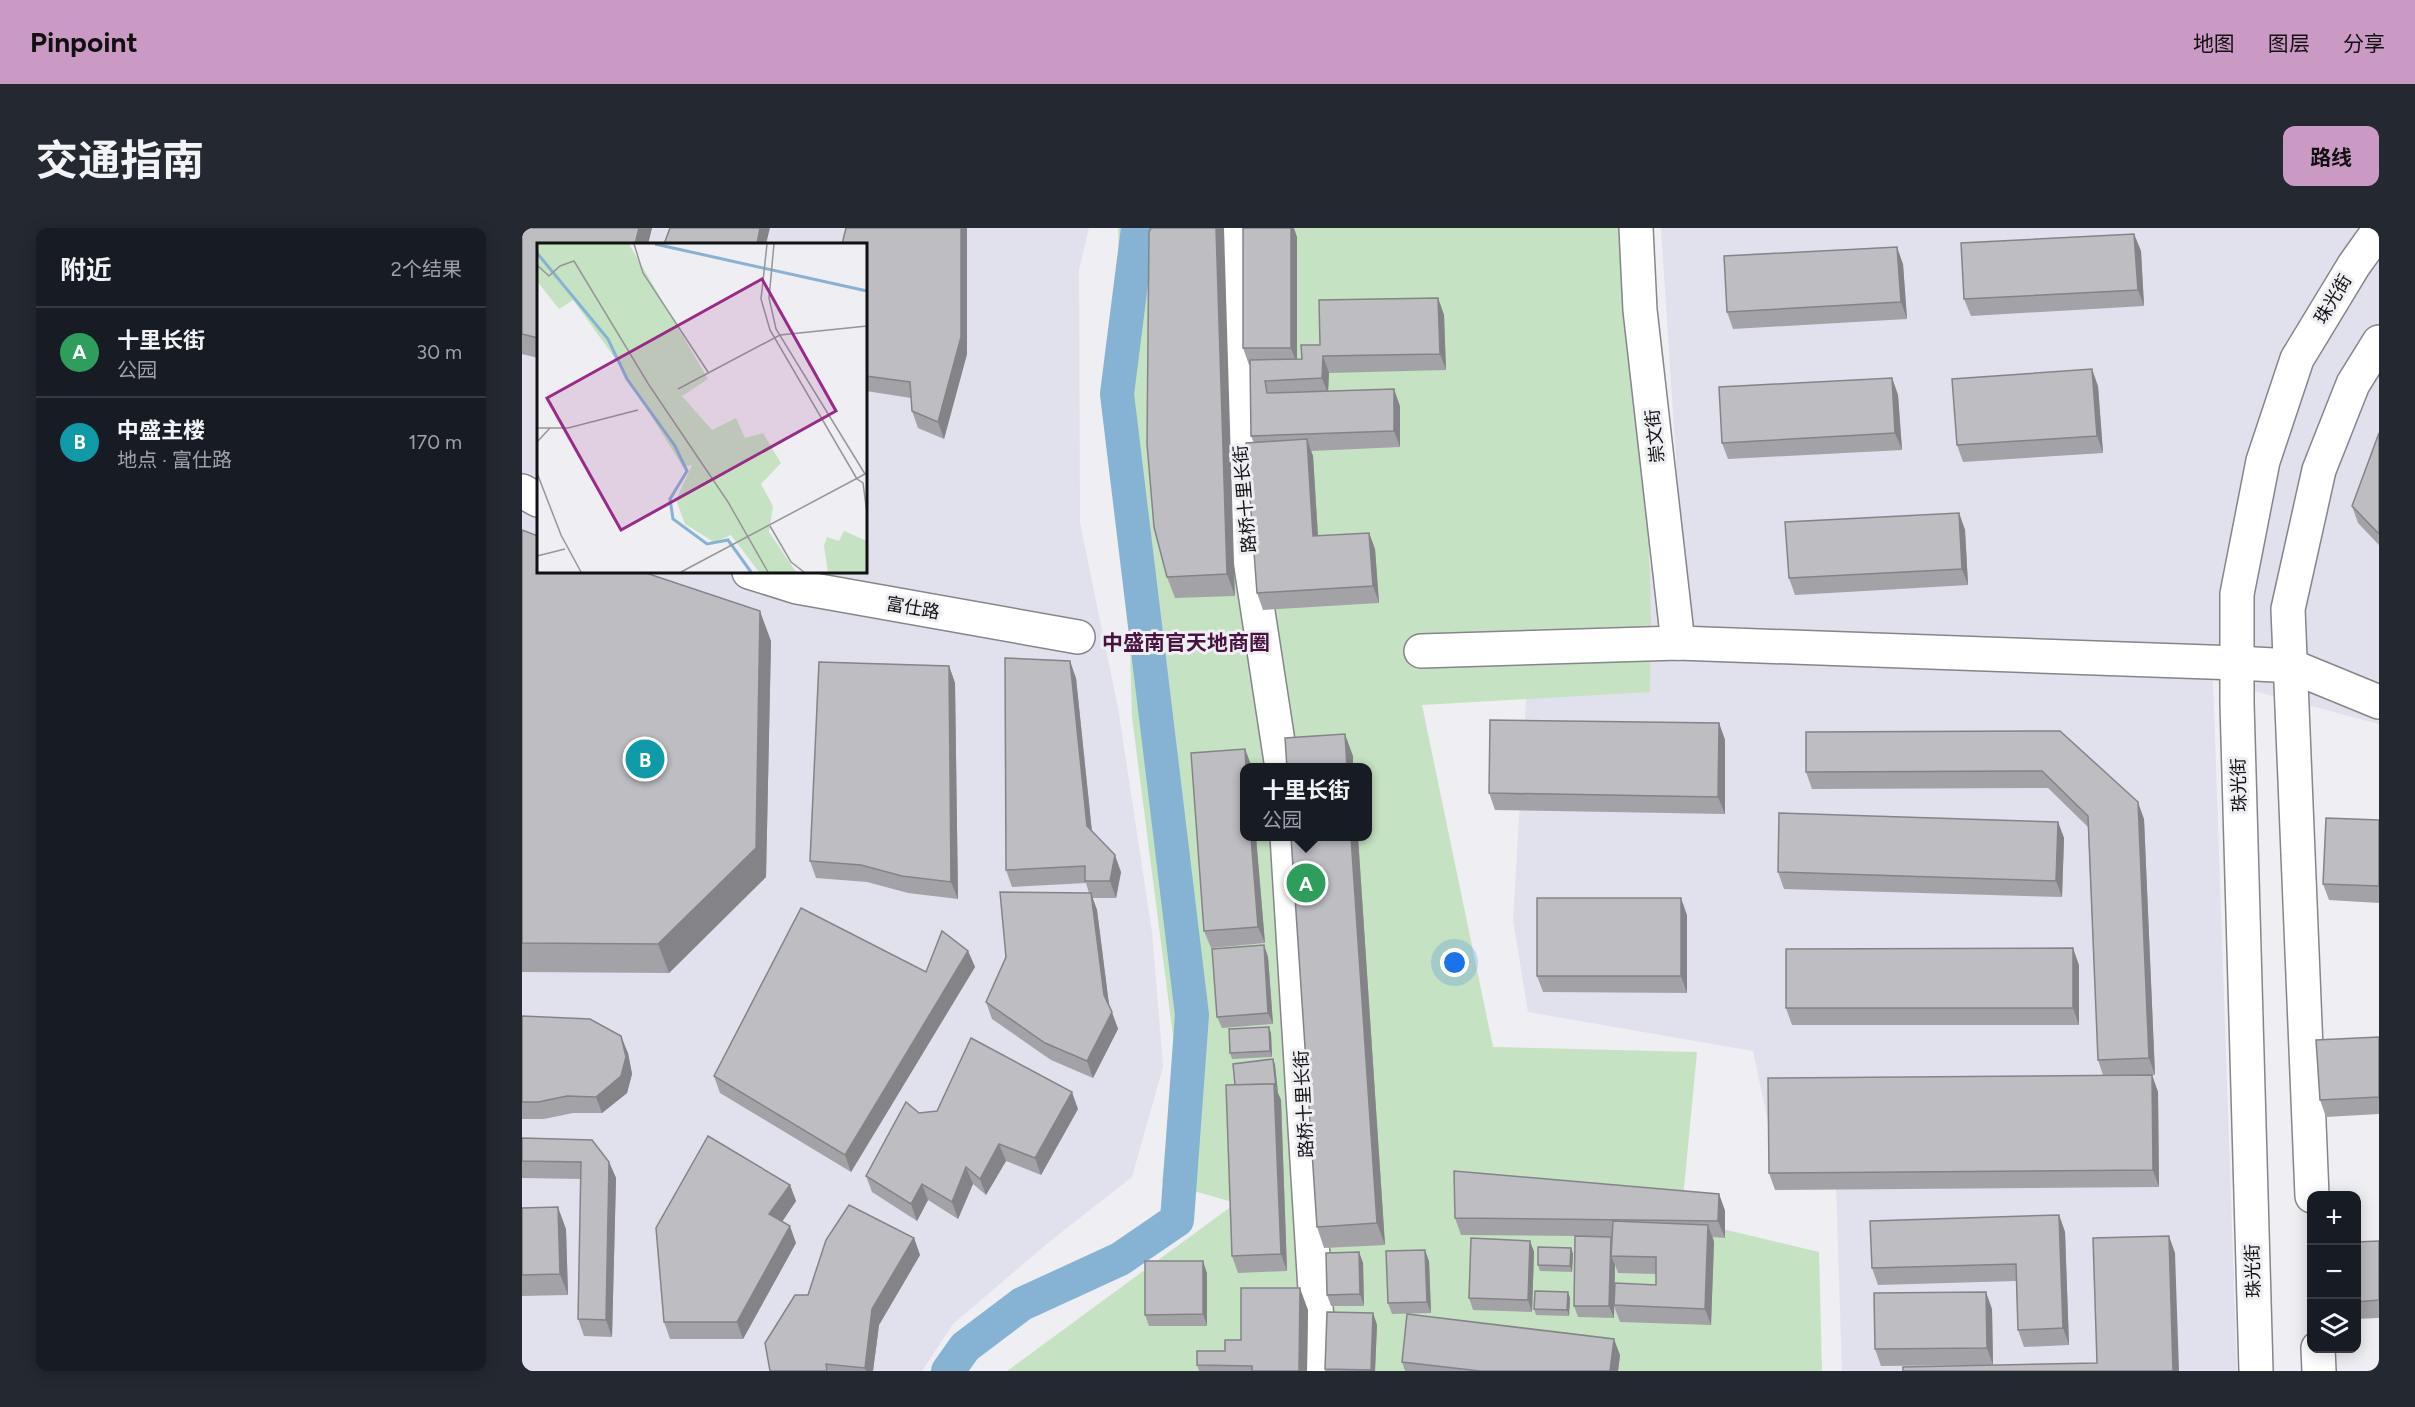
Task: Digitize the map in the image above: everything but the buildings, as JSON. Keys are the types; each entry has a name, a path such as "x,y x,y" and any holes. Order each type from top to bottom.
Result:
{"main road":[{"name":"路桥十里长街","path":"1234,228 1243,514 1281,763"},
{"name":"崇文街","path":"1636,228 1642,322 1678,643"},
{"name":"珠光街","path":"2256,1371 2237,594 2263,461 2297,359 2378,231"},
{"path":"2312,1191 2288,609 2319,470 2353,384 2379,342"},
{"path":"522,491 537,499"},
{"name":"富仕路","path":"752,573 797,587 1078,637"},
{"path":"1421,651 1678,643 2237,663 2290,666 2379,702"},
{"name":"路桥十里长街","path":"1287,841 1320,1371"},
{"path":"2318,1353 2319,1371"}],"shaded area":[{"path":"522,228 1089,228 1079,270 1080,523 1118,708 1152,932 1163,1067 1132,1177 1049,1242 953,1324 922,1371 522,1371"},
{"path":"1661,228 2379,228 2379,724 2213,680 2237,1371 1842,1371 1836,1185 1781,1184 1753,1051 1528,1012 1513,920 1526,701 1570,634 1681,537"}],"green space":[{"path":"1118,228 1641,228 1651,620 1650,692 1422,705 1493,1047 1697,1052 1681,1219 1819,1252 1822,1371 1007,1371 1236,1203 1162,1182 1177,1067 1132,717"}],"waterway":[{"path":"948,1371 965,1347 1022,1304 1120,1259 1177,1220 1192,1015 1117,394 1138,228"}],"place":[{"name":"中盛主楼","path":"645,759"},
{"name":"十里长街","path":"1306,883"}],"district":[{"name":"中盛南官天地商圈","path":"1186,642"}]}
